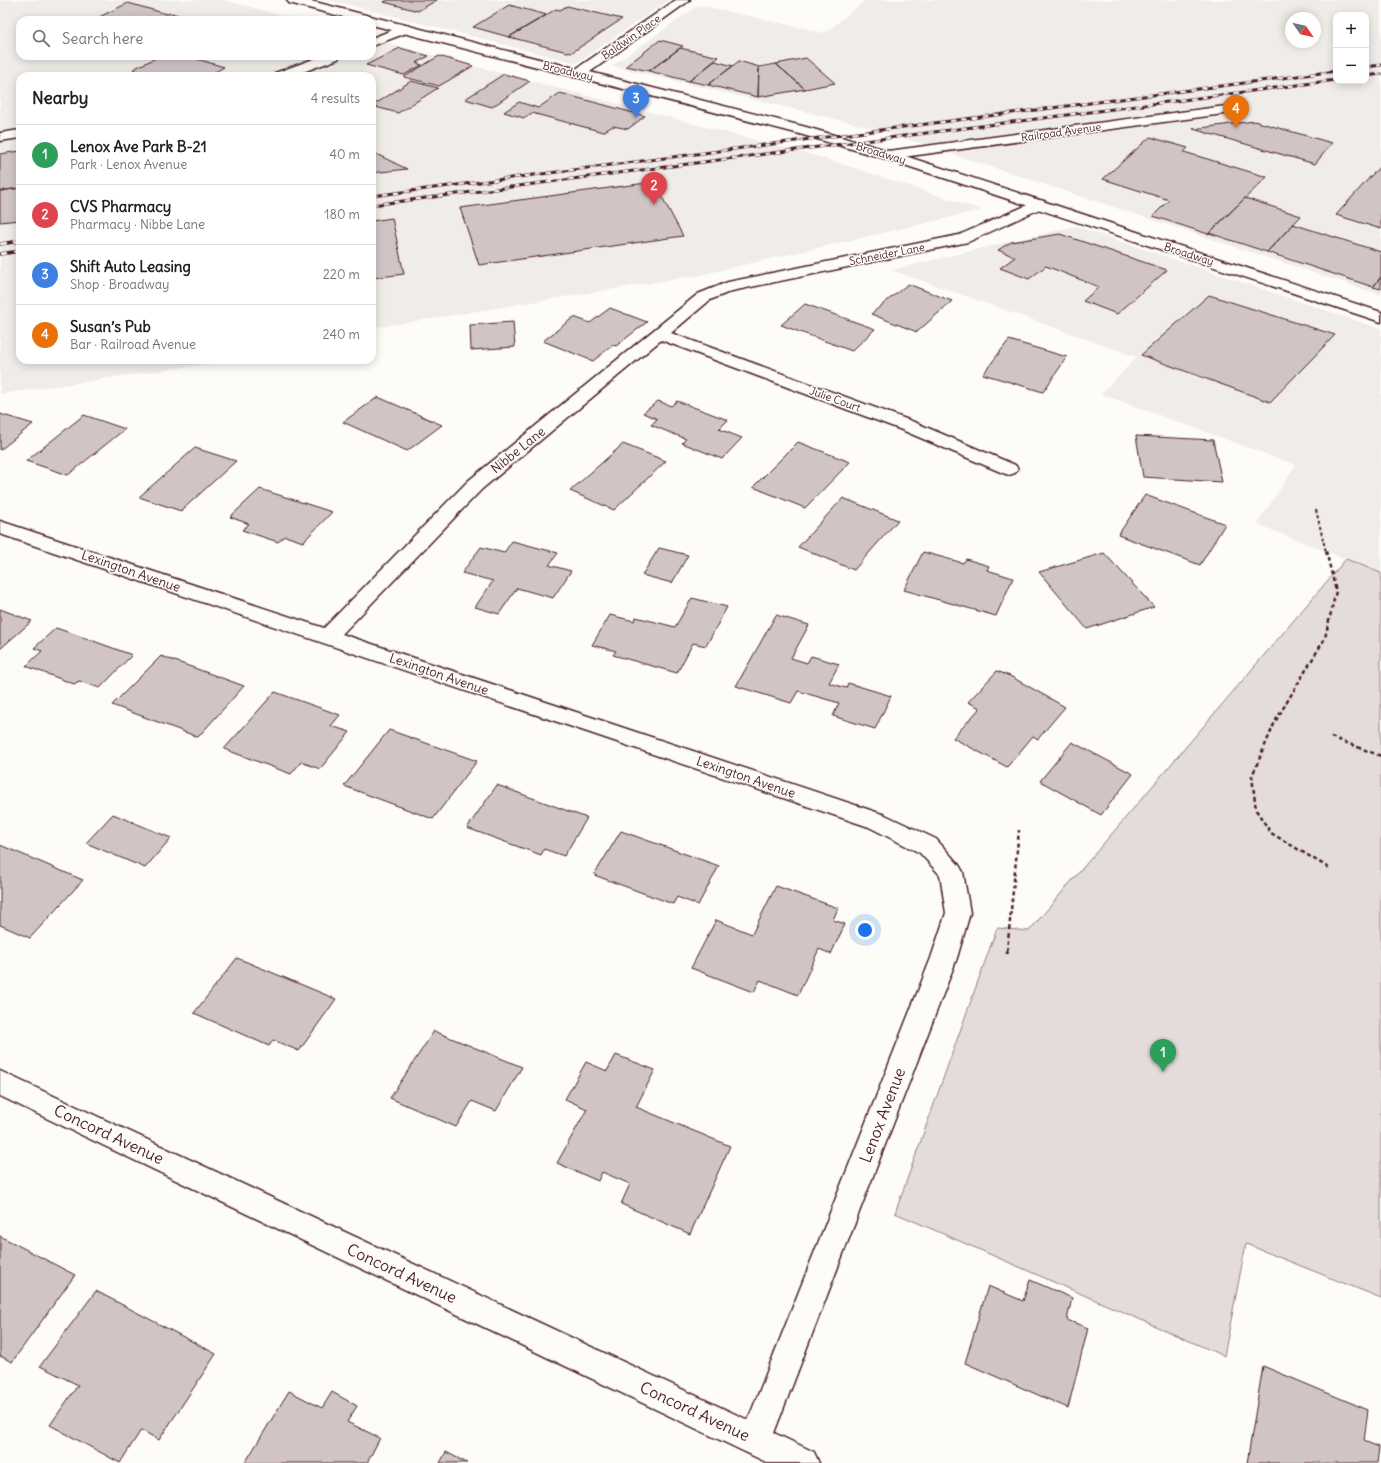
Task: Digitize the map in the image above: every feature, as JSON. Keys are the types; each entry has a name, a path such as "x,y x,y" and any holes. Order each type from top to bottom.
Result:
{"street":[{"name":"Broadway","path":"293,0 355,16"},
{"name":"Baldwin Place","path":"578,74 684,0"},
{"name":"Broadway","path":"376,21 795,128 888,155 1381,317"},
{"path":"376,41 405,30"},
{"path":"291,72 323,60"},
{"name":"Railroad Avenue","path":"888,155 1233,109"},
{"path":"0,137 16,135"},
{"name":"Schneider Lane","path":"728,287 963,239 1039,204"},
{"name":"Nibbe Lane","path":"327,637 475,485 704,297 728,287"},
{"name":"Julie Court","path":"659,334 908,426 1009,469"},
{"name":"Lexington Avenue","path":"0,527 877,821"},
{"name":"Lenox Avenue","path":"756,1439 944,958 958,913 951,872 928,846 877,821"},
{"name":"Concord Avenue","path":"0,1083 756,1439 803,1463"}],"path":[{"path":"1316,510 1336,590 1330,618 1325,638 1275,722 1252,776 1256,810 1271,834 1329,868"},
{"path":"1331,737 1381,756"},
{"path":"1008,954 1019,830"}],"shaded area":[{"path":"0,0 224,0 284,16 16,16 16,60 376,60 376,40 823,158 982,210 700,275 376,327 376,72 16,72 16,364 206,364 0,394"},
{"path":"330,0 669,0 577,63"},
{"path":"866,0 1381,0 1381,295 861,125 612,66 699,5 825,33"},
{"path":"1075,226 1381,329 1381,573 1257,524 1296,465 1101,394 1137,357 892,270"},
{"path":"1346,559 1381,573 1381,1298 1246,1244 1224,1356 895,1213 997,928 1029,931"}],"building":[{"path":"388,0 437,0 418,11 384,2"},
{"path":"128,3 167,14 171,13 182,16 101,16"},
{"path":"509,5 547,15 509,37 473,27"},
{"path":"567,6 622,19 571,53 509,37 556,9 560,10"},
{"path":"660,40 683,46 649,71 626,66"},
{"path":"400,48 429,56 416,63 422,65 404,75 366,65"},
{"path":"680,48 719,57 689,81 649,71"},
{"path":"439,56 473,66 439,86 404,77"},
{"path":"806,58 835,83 805,89 776,64"},
{"path":"152,60 200,60 224,67 215,72 142,72 133,69"},
{"path":"715,61 733,66 708,85 689,81"},
{"path":"739,61 759,67 758,97 708,85"},
{"path":"776,64 805,89 758,97 759,67"},
{"path":"504,74 530,81 492,107 465,99"},
{"path":"411,81 438,88 398,113 376,107 376,103"},
{"path":"560,93 645,116 628,129 613,126 603,132 532,113 524,118 504,112 519,102 538,108"},
{"path":"1254,121 1332,143 1315,164 1193,129"},
{"path":"1150,137 1188,148 1184,152 1267,177 1208,234 1153,216 1169,200 1103,179"},
{"path":"16,152 16,189 0,191 0,154"},
{"path":"376,154 407,169 376,173"},
{"path":"1381,165 1381,229 1336,215"},
{"path":"654,182 683,236 479,265 460,208"},
{"path":"16,189 16,220 0,222 0,191"},
{"path":"1245,198 1301,216 1267,252 1209,233"},
{"path":"392,218 404,274 376,278 376,220"},
{"path":"1293,224 1381,252 1381,277 1373,287 1267,252"},
{"path":"1060,234 1167,270 1117,314 1083,301 1099,287 1046,266 1029,279 1000,268 1015,257 998,250 1011,242"},
{"path":"1381,277 1381,289 1373,287"},
{"path":"908,284 952,301 917,332 871,314"},
{"path":"1209,295 1335,335 1270,402 1141,355"},
{"path":"805,304 875,329 852,351 781,325"},
{"path":"610,308 647,322 616,346 613,345 593,361 543,341 574,317 590,323"},
{"path":"513,322 515,347 471,350 470,325"},
{"path":"1009,340 1067,357 1043,392 983,374"},
{"path":"378,397 442,425 407,451 343,422"},
{"path":"658,401 671,406 677,401 728,420 719,429 742,438 722,459 682,443 686,439 651,425 657,419 643,413"},
{"path":"0,414 33,424 0,450"},
{"path":"84,415 125,429 68,475 26,461"},
{"path":"1136,436 1213,440 1222,482 1143,477"},
{"path":"798,442 850,462 805,508 753,487"},
{"path":"623,444 666,461 614,510 570,491"},
{"path":"195,448 236,461 181,511 139,497"},
{"path":"260,489 332,512 303,542 285,536 278,542 242,530 249,524 230,517"},
{"path":"1145,495 1225,524 1200,565 1118,535"},
{"path":"843,498 898,520 854,570 798,547"},
{"path":"512,541 558,553 549,565 571,571 553,598 517,588 499,614 475,607 493,581 462,573 481,547 504,553"},
{"path":"659,548 688,555 672,583 642,575"},
{"path":"923,552 963,563 966,559 989,566 987,570 1013,578 996,616 904,590"},
{"path":"1104,553 1154,607 1087,629 1039,572"},
{"path":"692,598 727,607 706,646 693,643 677,673 613,655 616,651 592,645 610,615 634,621 636,617 675,627"},
{"path":"0,609 32,621 0,649"},
{"path":"776,615 809,625 791,658 807,663 811,656 839,664 829,683 846,688 848,683 891,696 875,729 833,716 839,703 798,691 791,703 736,686"},
{"path":"56,628 132,655 100,688 79,681 74,684 26,666 42,651 34,648"},
{"path":"161,656 244,686 198,737 112,705"},
{"path":"997,671 1010,676 1065,707 1038,739 1033,736 1007,767 953,738 980,708 968,702"},
{"path":"275,692 340,715 331,726 350,732 320,769 301,762 291,774 224,749"},
{"path":"389,730 477,761 433,819 344,786"},
{"path":"1072,742 1133,774 1101,815 1040,781"},
{"path":"497,785 587,818 564,856 544,849 541,855 467,828"},
{"path":"113,814 171,838 145,868 86,843"},
{"path":"621,831 719,866 698,905 677,897 673,904 594,875"},
{"path":"0,845 83,880 30,938 0,925"},
{"path":"776,886 838,908 833,920 845,924 831,954 819,949 798,995 760,980 754,992 691,968 716,920 752,934"},
{"path":"237,958 336,999 299,1051 273,1040 269,1046 194,1013"},
{"path":"434,1031 522,1067 496,1111 472,1101 456,1127 390,1098"},
{"path":"616,1055 655,1070 636,1107 730,1146 690,1234 621,1204 630,1184 602,1172 598,1181 557,1163 587,1109 565,1099 586,1062 607,1071"},
{"path":"0,1236 75,1275 12,1362 0,1356"},
{"path":"1030,1280 1072,1298 1067,1320 1088,1328 1068,1408 965,1363 988,1286 1023,1301"},
{"path":"96,1291 216,1354 159,1440 141,1430 120,1463 50,1425 78,1385 40,1366"},
{"path":"1263,1366 1368,1410 1364,1441 1379,1447 1377,1463 1247,1463"},
{"path":"289,1391 322,1408 332,1392 357,1406 347,1422 380,1438 367,1463 245,1463"},
{"path":"446,1452 467,1463 440,1463"}],"railway":[{"path":"1369,67 1381,65"},
{"path":"376,195 1333,71"},
{"path":"1369,76 1381,74"},
{"path":"376,204 1333,80"},
{"path":"0,244 16,242"},
{"path":"0,254 16,252"}],"place":[{"name":"Shift Auto Leasing","path":"636,118"},
{"name":"Susan’s Pub","path":"1236,128"},
{"name":"CVS Pharmacy","path":"654,205"},
{"name":"Lenox Ave Park B-21","path":"1163,1072"}]}
